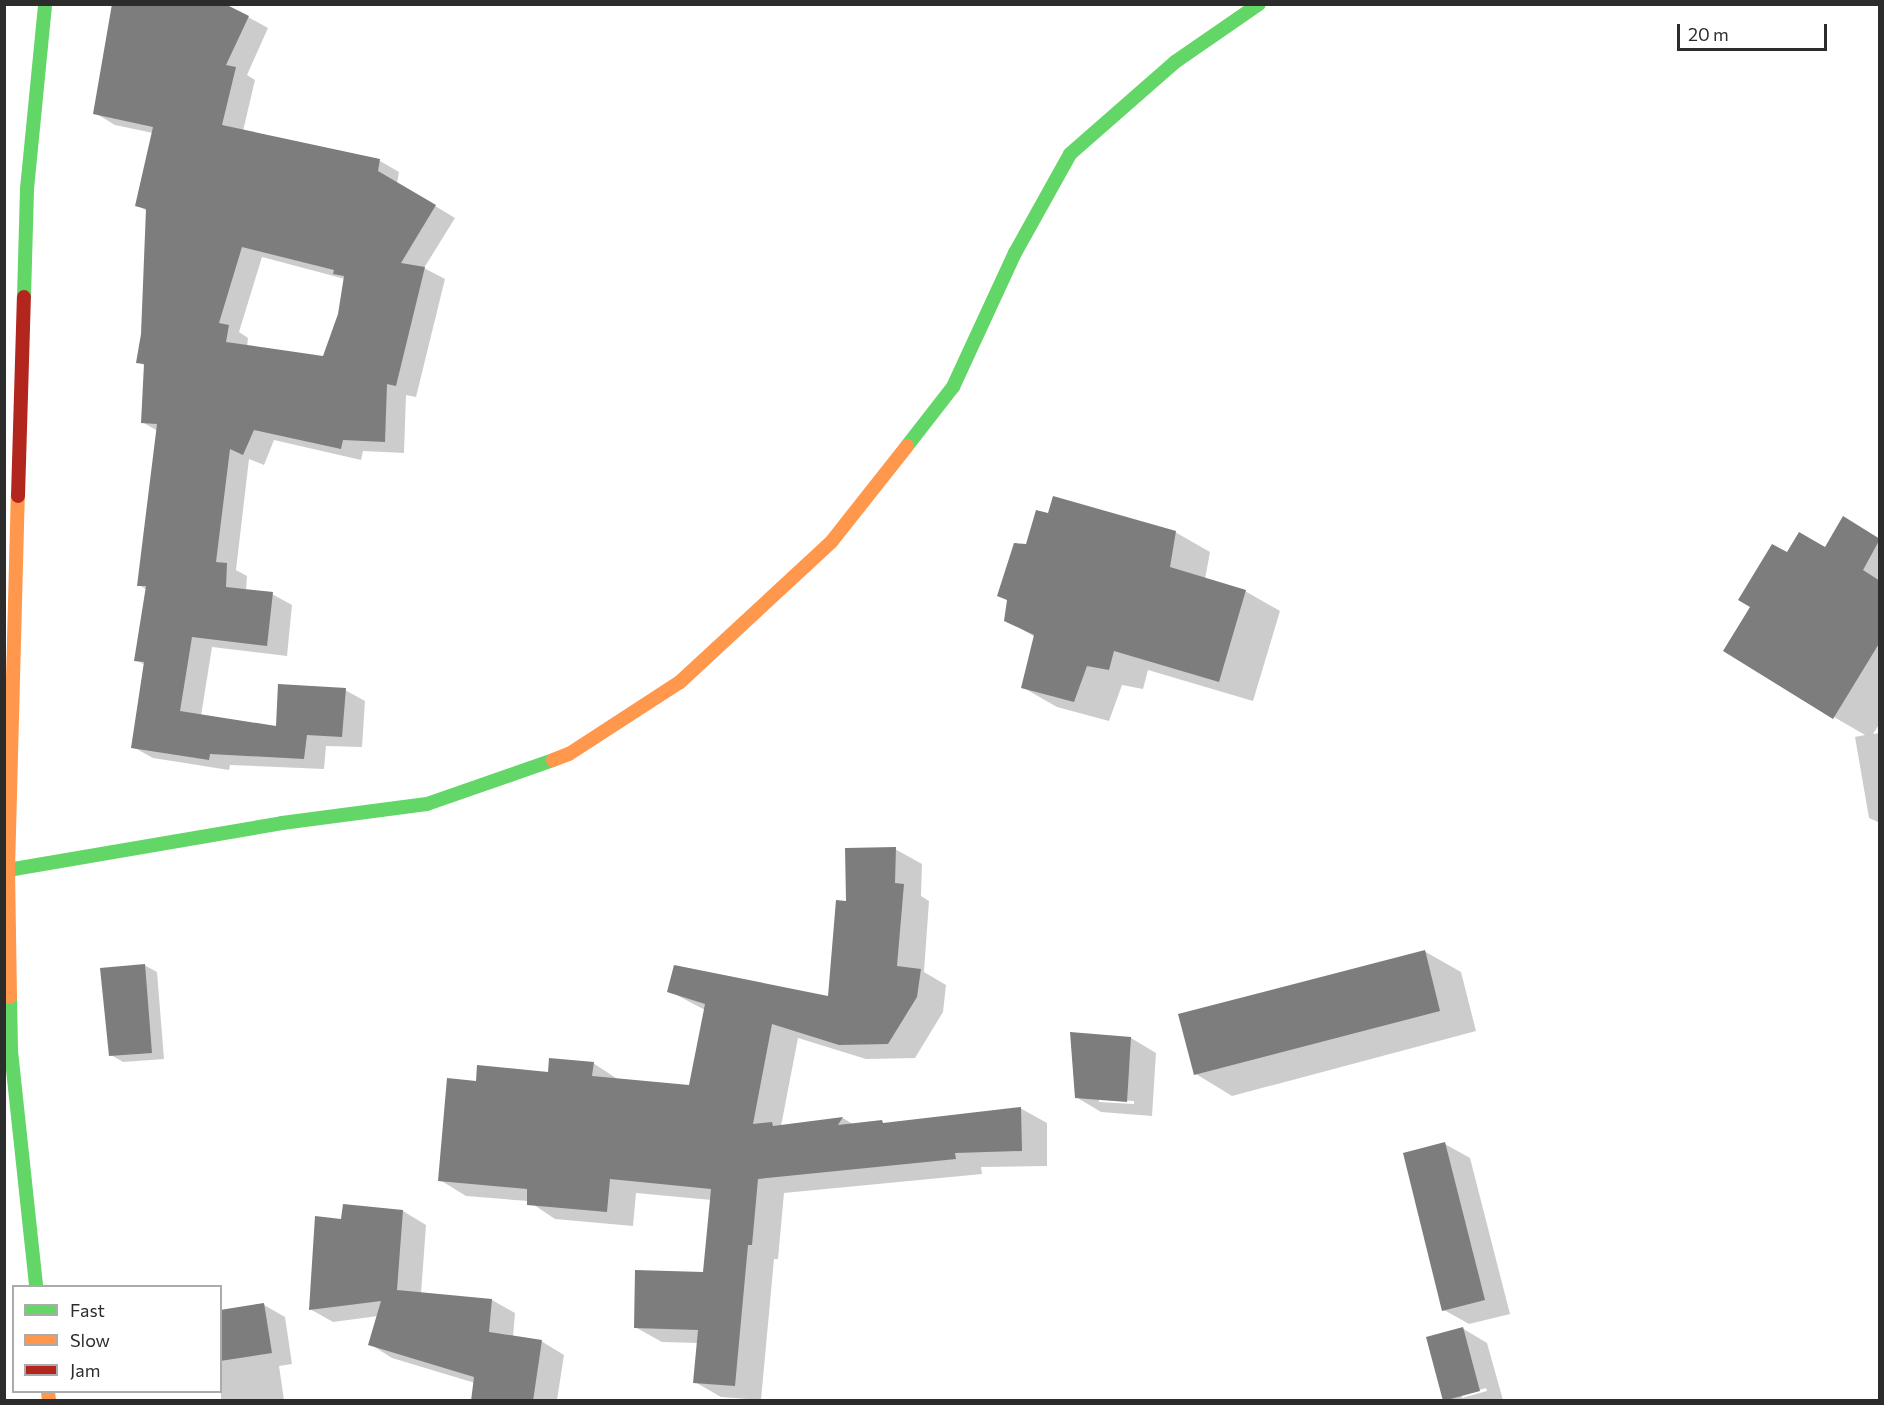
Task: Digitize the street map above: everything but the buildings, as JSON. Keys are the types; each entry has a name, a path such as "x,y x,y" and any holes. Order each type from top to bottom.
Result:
{"street":[{"path":"36,1285 11,1051 8,870 27,189 45,4"},
{"path":"8,870 282,823 428,804 569,754 680,682 832,541 953,387 1015,253 1070,154 1175,62 1258,4"}],"traffic: fast":[{"path":"24,297 27,189 45,4"},
{"path":"907,446 953,387 1015,253 1070,154 1175,62 1259,4"},
{"path":"8,870 282,823 427,804 553,760"},
{"path":"10,997 11,1051 36,1285"}],"traffic: slow":[{"path":"553,760 569,754 680,682 832,541 907,446"},
{"path":"10,997 8,870 18,496"},
{"path":"48,1393 49,1400"}],"traffic: jam":[{"path":"18,496 24,297"}]}
